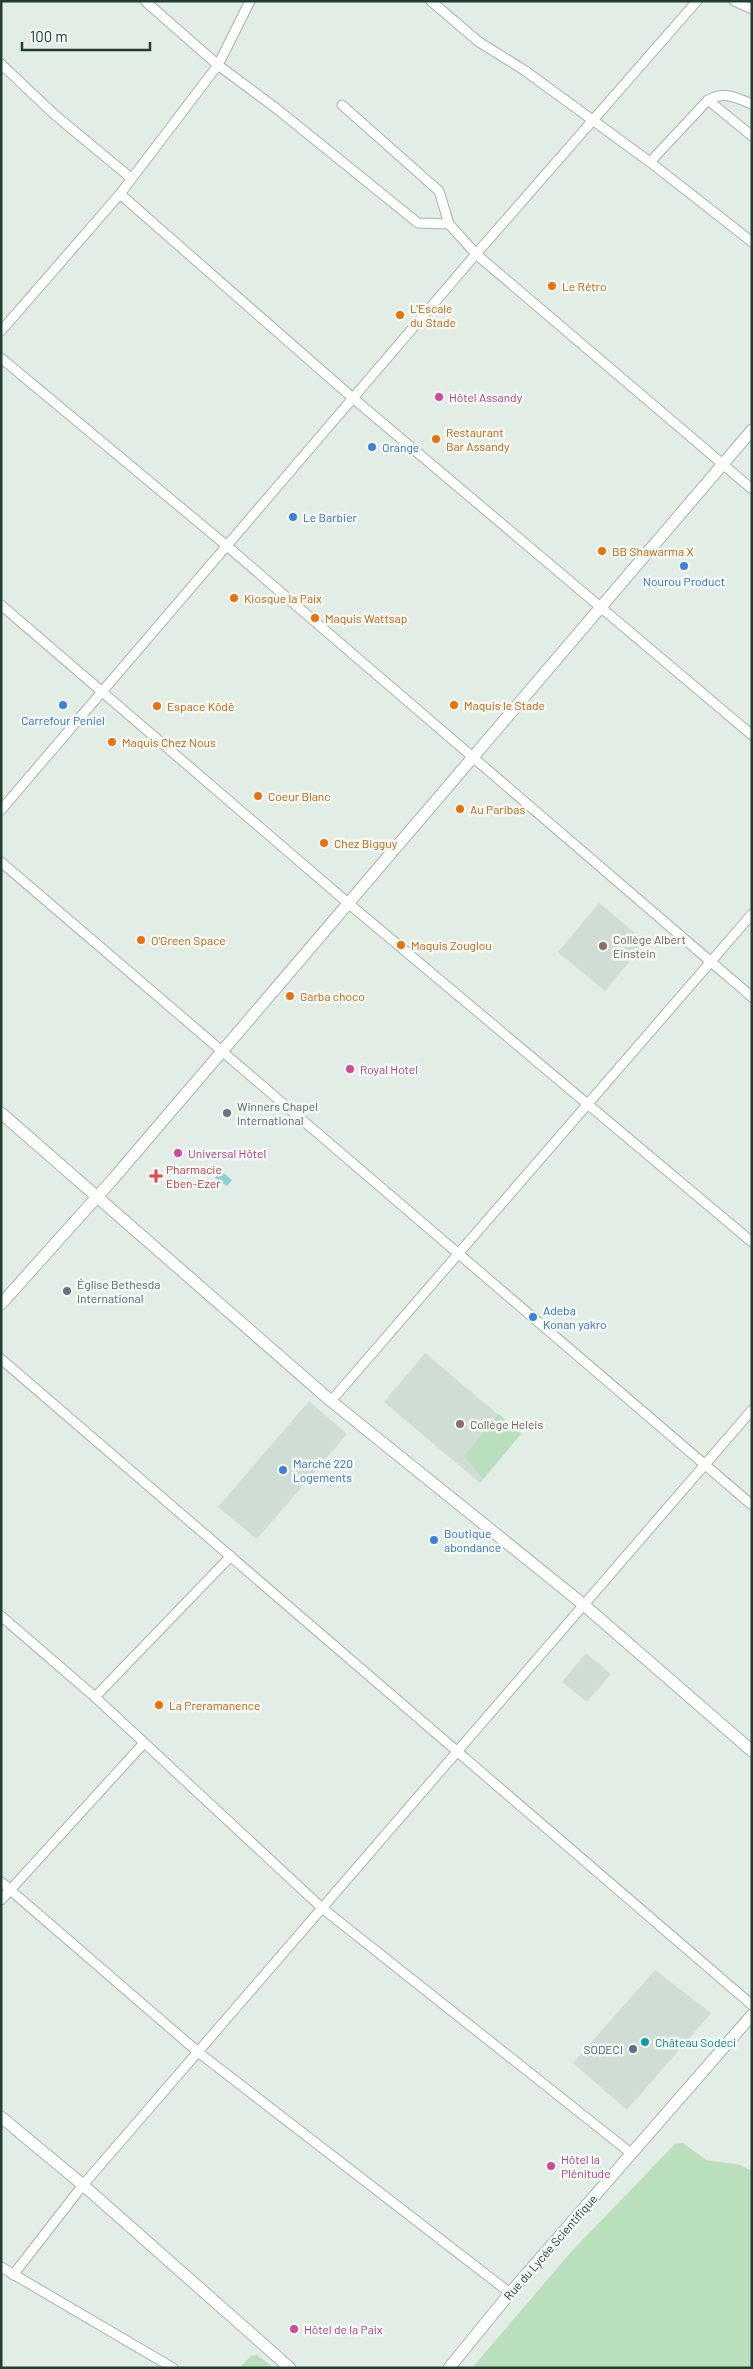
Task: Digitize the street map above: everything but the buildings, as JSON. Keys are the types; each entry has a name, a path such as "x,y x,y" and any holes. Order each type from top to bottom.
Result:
{"street":[{"path":"146,1 218,65 277,109 418,223 449,224"},
{"path":"1,331 120,194 218,65 250,1"},
{"path":"431,1 480,42 524,70 650,162 752,242"},
{"path":"1,810 476,254 697,1"},
{"path":"734,1 752,9"},
{"path":"1,64 55,115 131,178"},
{"path":"650,162 708,100 717,95 725,94 752,104"},
{"path":"708,100 752,136"},
{"path":"342,106 440,191 449,224 476,254 752,489"},
{"path":"120,194 354,399 752,735"},
{"path":"1,358 227,546 752,996"},
{"path":"1,1304 98,1196 752,430"},
{"path":"1,605 348,903 752,1242"},
{"path":"1,862 752,1505"},
{"path":"331,1401 752,914"},
{"path":"1,1113 331,1401 584,1604 752,1751"},
{"path":"1,1359 752,2005"},
{"path":"13,2274 83,2185 752,1410"},
{"path":"95,1697 231,1556"},
{"path":"1,1616 95,1697 322,1908 632,2154"},
{"path":"1,1900 144,1743"},
{"path":"1,1882 9,1891 198,2052 510,2293"},
{"name":"Rue du Lycée Scientifique","path":"448,2368 510,2293 752,2015"},
{"path":"1,2117 83,2185 290,2368"},
{"path":"1,2268 172,2368"}],"shaded area":[{"name":"Collège Albert Einstein","path":"599,903 646,942 605,991 558,952"},
{"name":"Collège Heleis","path":"425,1353 521,1434 480,1483 384,1402"},
{"name":"Marché 220 Logements","path":"309,1401 347,1434 257,1539 218,1507"},
{"path":"586,1653 611,1674 587,1702 562,1682"},
{"name":"SODECI","path":"655,1970 711,2013 627,2110 573,2063"}],"green space":[{"path":"499,1414 521,1434 483,1479 464,1456"},
{"path":"683,2143 706,2160 740,2165 752,2171 752,2368 472,2368 571,2252 675,2144"},
{"path":"257,2355 274,2368 239,2368 251,2356"}],"water":[{"path":"221,1171 232,1180 227,1186 215,1178"}],"place":[{"name":"Le Rétro","path":"552,286"},
{"name":"L'Escale du Stade","path":"400,315"},
{"name":"Hôtel Assandy","path":"439,397"},
{"name":"Restaurant Bar Assandy","path":"436,439"},
{"name":"Orange","path":"372,447"},
{"name":"Le Barbier","path":"293,517"},
{"name":"BB Shawarma X","path":"602,551"},
{"name":"Nourou Product","path":"684,566"},
{"name":"Kiosque la Paix","path":"234,598"},
{"name":"Maquis Wattsap","path":"315,618"},
{"name":"Carrefour Peniel","path":"63,705"},
{"name":"Maquis le Stade","path":"454,705"},
{"name":"Espace Kôdê","path":"157,706"},
{"name":"Maquis Chez Nous","path":"112,742"},
{"name":"Coeur Blanc","path":"258,796"},
{"name":"Au Paribas","path":"460,809"},
{"name":"Chez Bigguy","path":"324,843"},
{"name":"O'Green Space","path":"141,940"},
{"name":"Maquis Zouglou","path":"401,945"},
{"name":"Collège Albert Einstein","path":"603,946"},
{"name":"Garba choco","path":"290,996"},
{"name":"Royal Hotel","path":"350,1069"},
{"name":"Winners Chapel International","path":"227,1113"},
{"name":"Universal Hôtel","path":"178,1153"},
{"name":"Pharmacie Eben-Ezer","path":"156,1176"},
{"name":"Église Bethesda International","path":"67,1291"},
{"name":"Adeba Konan yakro","path":"533,1317"},
{"name":"Collège Heleis","path":"460,1424"},
{"name":"Marché 220 Logements","path":"283,1470"},
{"name":"Boutique abondance","path":"434,1540"},
{"name":"La Preramanence","path":"159,1705"},
{"name":"Château Sodeci","path":"645,2042"},
{"name":"SODECI","path":"633,2049"},
{"name":"Hôtel la Plénitude","path":"551,2166"},
{"name":"Hôtel de la Paix","path":"294,2329"}]}
